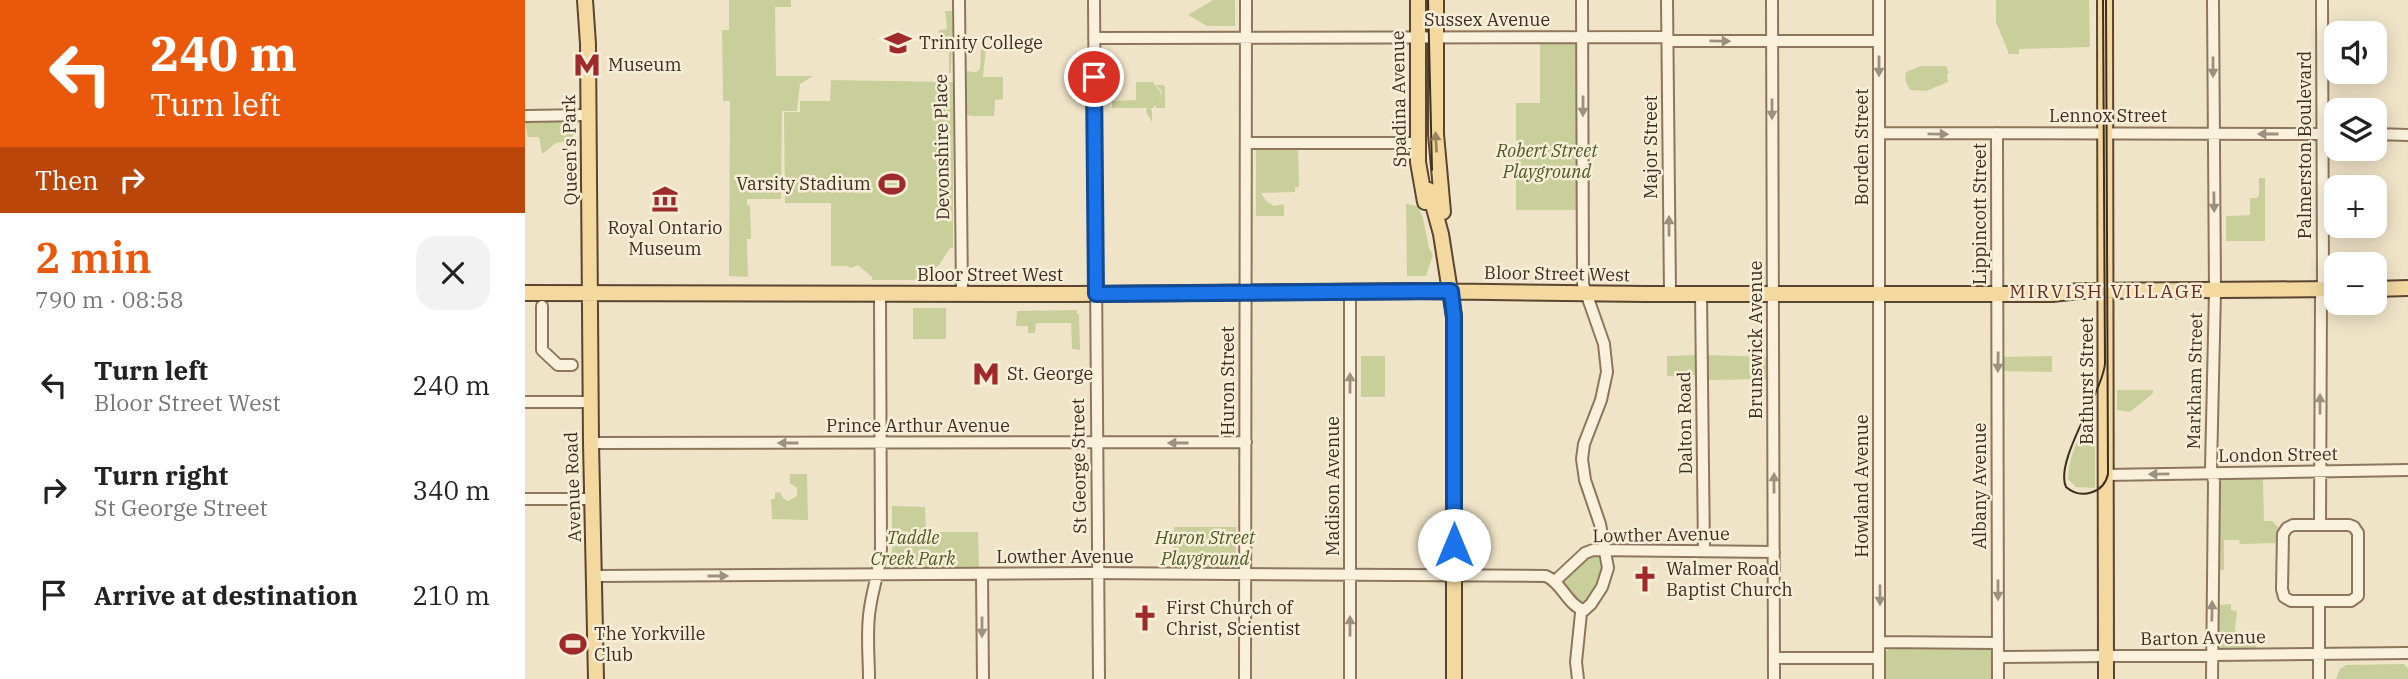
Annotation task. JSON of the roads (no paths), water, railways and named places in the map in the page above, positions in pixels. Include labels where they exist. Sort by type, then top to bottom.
[{"type":"main road","name":"Spadina Avenue","points":[[1418,0],[1418,143],[1430,189],[1445,224],[1441,233],[1454,317],[1454,679]]},
{"type":"main road","name":"Spadina Avenue","points":[[1430,189],[1436,134],[1436,0]]},
{"type":"main road","name":"Bathurst Street","points":[[2105,0],[2106,679]]},
{"type":"main road","name":"Queen's Park","points":[[587,2],[591,293]]},
{"type":"main road","points":[[2387,289],[2408,288]]},
{"type":"main road","name":"Bloor Street West","points":[[525,293],[880,295],[1451,291],[2052,294],[2324,289]]},
{"type":"main road","name":"Avenue Road","points":[[591,293],[590,402],[596,679]]},
{"type":"street","name":"Devonshire Place","points":[[959,0],[962,294]]},
{"type":"street","name":"St George Street","points":[[1094,0],[1099,679]]},
{"type":"street","name":"Huron Street","points":[[1245,679],[1246,0]]},
{"type":"street","points":[[1578,679],[1576,662],[1583,610],[1591,604],[1606,578],[1606,551],[1585,480],[1582,458],[1607,372],[1604,344],[1583,284],[1582,0]]},
{"type":"street","name":"Major Street","points":[[1667,0],[1670,294]]},
{"type":"street","name":"Brunswick Avenue","points":[[1772,0],[1775,679]]},
{"type":"street","name":"Borden Street","points":[[1879,0],[1879,294]]},
{"type":"street","name":"Markham Street","points":[[2212,679],[2214,482],[2211,473],[2215,291],[2213,0]]},
{"type":"street","name":"Palmerston Boulevard","points":[[2322,0],[2328,252]]},
{"type":"street","name":"Sussex Avenue","points":[[1094,38],[1583,37],[1668,38],[1674,41],[1879,41]]},
{"type":"street","points":[[525,116],[588,115]]},
{"type":"street","name":"Lennox Street","points":[[1879,133],[2323,134]]},
{"type":"street","name":"Lippincott Street","points":[[1997,133],[1998,294]]},
{"type":"street","points":[[2387,134],[2408,135]]},
{"type":"street","points":[[1247,143],[1418,143]]},
{"type":"street","name":"Madison Avenue","points":[[1350,292],[1350,679]]},
{"type":"street","name":"Dalton Road","points":[[1702,294],[1704,551]]},
{"type":"street","name":"Howland Avenue","points":[[1879,294],[1879,679]]},
{"type":"street","name":"Albany Avenue","points":[[1998,294],[1998,679]]},
{"type":"street","points":[[869,679],[868,622],[881,549],[880,295]]},
{"type":"street","name":"Palmerston Boulevard","points":[[2320,525],[2321,299],[2324,295]]},
{"type":"street","points":[[543,306],[542,350],[558,365],[572,365]]},
{"type":"street","points":[[525,402],[590,402]]},
{"type":"street","name":"Prince Arthur Avenue","points":[[591,443],[1246,442]]},
{"type":"street","name":"London Street","points":[[2106,475],[2408,471]]},
{"type":"street","points":[[525,499],[593,499]]},
{"type":"street","points":[[2349,525],[2357,530],[2358,596],[2351,601],[2319,601],[2291,601],[2283,596],[2284,530],[2289,526],[2349,525]]},
{"type":"street","name":"Lowther Avenue","points":[[595,576],[1350,574],[1546,576],[1555,581],[1585,553],[1593,550],[1774,552]]},
{"type":"street","points":[[982,575],[983,679]]},
{"type":"street","points":[[1555,581],[1576,608],[1583,610]]},
{"type":"street","points":[[2319,601],[2319,679]]},
{"type":"street","points":[[1879,642],[1997,642]]},
{"type":"street","name":"Barton Avenue","points":[[1998,657],[2408,653]]},
{"type":"street","points":[[1775,658],[1879,658]]},
{"type":"tram line","points":[[1428,0],[1432,170]]},
{"type":"tram line","points":[[2103,0],[2105,364],[2096,392],[2072,444],[2064,475],[2066,487],[2085,494],[2102,486],[2108,474],[2106,0]]},
{"type":"place","name":"Trinity College","points":[[898,43]]},
{"type":"place","name":"Museum","points":[[587,65]]},
{"type":"place","name":"Varsity Stadium","points":[[892,184]]},
{"type":"place","name":"Royal Ontario Museum","points":[[665,199]]},
{"type":"place","name":"St. George","points":[[986,374]]},
{"type":"place","name":"Walmer Road Baptist Church","points":[[1645,579]]},
{"type":"place","name":"First Church of Christ, Scientist","points":[[1145,618]]},
{"type":"place","name":"The Yorkville Club","points":[[573,644]]},
{"type":"district","name":"MIRVISH VILLAGE","points":[[2107,291]]},
{"type":"park label","name":"Robert Street Playground","points":[[1547,161]]},
{"type":"park label","name":"Taddle Creek Park","points":[[913,548]]},
{"type":"park label","name":"Huron Street Playground","points":[[1205,548]]}]
